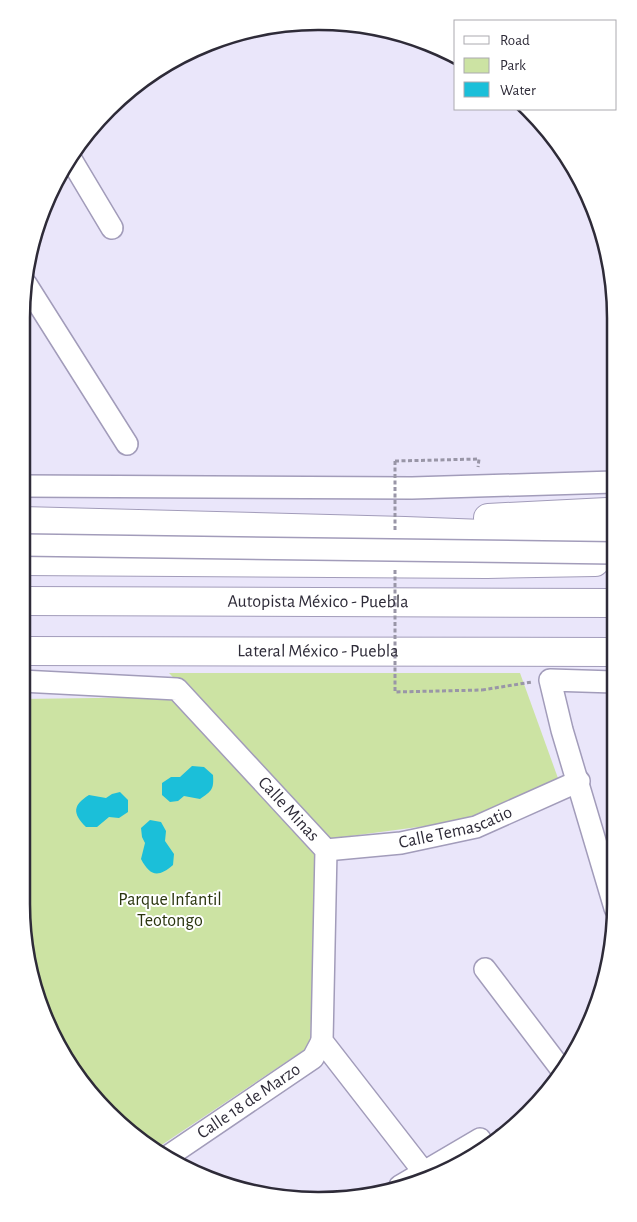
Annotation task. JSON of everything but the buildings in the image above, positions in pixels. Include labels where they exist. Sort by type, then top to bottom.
[{"type":"highway","points":[[400,534],[454,520],[607,512]]},
{"type":"highway","points":[[30,521],[400,534],[536,536],[607,531]]},
{"type":"highway","points":[[30,561],[486,564],[607,562]]},
{"type":"highway","name":"Autopista México - Puebla","points":[[30,601],[607,603]]},
{"type":"highway","name":"Lateral México - Puebla","points":[[30,650],[607,652]]},
{"type":"street","points":[[75,165],[112,228]]},
{"type":"street","points":[[31,299],[127,444]]},
{"type":"street","points":[[30,486],[412,488],[607,482]]},
{"type":"street","points":[[30,532],[350,539],[607,541]]},
{"type":"street","points":[[30,545],[607,553]]},
{"type":"street","points":[[607,682],[550,680],[562,730],[579,781],[607,880]]},
{"type":"street","name":"Calle Minas","points":[[30,681],[177,689],[326,850],[322,1041]]},
{"type":"street","name":"Calle Temascatio","points":[[326,850],[401,843],[476,827],[579,781]]},
{"type":"street","points":[[486,969],[558,1065]]},
{"type":"street","points":[[322,1041],[423,1171]]},
{"type":"street","name":"Calle 18 de Marzo","points":[[173,1153],[313,1058],[322,1041]]},
{"type":"street","points":[[418,1174],[480,1139]]},
{"type":"path","points":[[395,461],[400,534]]},
{"type":"path","points":[[395,567],[395,692],[482,690],[550,680]]},
{"type":"green space","points":[[169,673],[520,673],[559,781],[478,819],[328,839]]},
{"type":"green space","name":"Parque Infantil Teotongo","points":[[169,697],[317,854],[310,1046],[161,1145],[114,1108],[90,1079],[69,1048],[45,996],[32,941],[30,904],[30,699]]},
{"type":"water","points":[[192,766],[204,767],[213,775],[211,789],[200,799],[184,796],[178,801],[170,802],[162,795],[162,783],[171,777],[180,777]]},
{"type":"water","points":[[120,792],[128,800],[128,812],[119,818],[109,817],[97,827],[86,827],[78,818],[77,806],[89,795],[106,798]]},
{"type":"water","points":[[150,820],[161,822],[166,831],[165,841],[174,854],[173,865],[159,873],[151,872],[141,859],[145,843],[141,828]]}]
